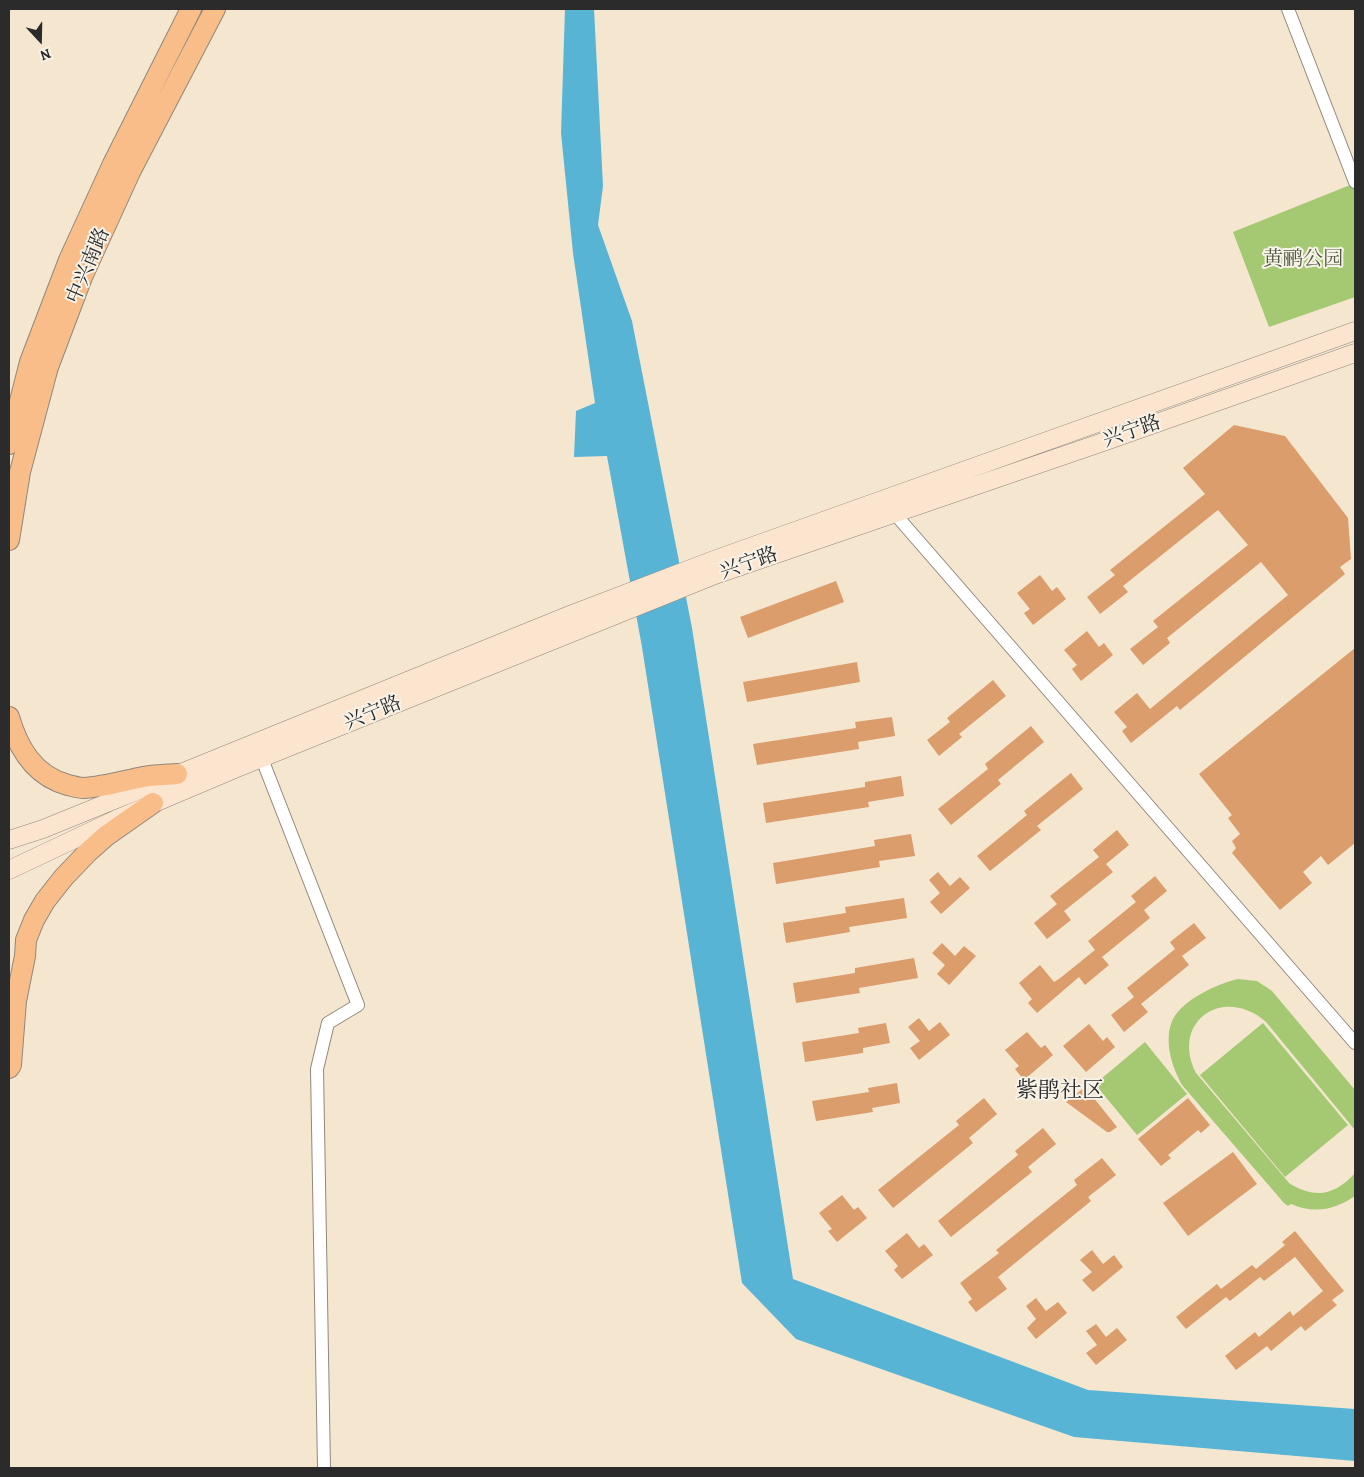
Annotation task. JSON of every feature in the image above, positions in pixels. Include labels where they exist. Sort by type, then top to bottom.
[{"type":"main road","name":"中兴南路","points":[[9,444],[39,365],[69,260],[191,9]]},
{"type":"main road","name":"中兴南路","points":[[9,540],[39,365],[130,172],[215,9]]},
{"type":"main road","name":"兴宁路","points":[[9,840],[43,829],[177,774],[569,625],[713,568],[1355,331]]},
{"type":"main road","name":"兴宁路","points":[[713,568],[895,514],[1355,353]]},
{"type":"main road","name":"兴宁路","points":[[9,870],[153,804],[262,759],[569,625]]},
{"type":"main road","name":"兴宁路","points":[[9,717],[14,736],[27,759],[43,774],[56,782],[81,788],[112,785],[144,777],[177,774]]},
{"type":"main road","name":"兴宁路","points":[[9,1068],[11,1065],[19,985],[26,940],[34,920],[45,901],[64,877],[88,852],[106,836],[153,804]]},
{"type":"street","points":[[1288,9],[1355,182]]},
{"type":"street","points":[[895,514],[1355,1043]]},
{"type":"street","points":[[262,759],[358,1006],[328,1023],[317,1069],[324,1468]]},
{"type":"green space","name":"黄鹂公园","points":[[1355,183],[1355,297],[1269,327],[1233,232]]},
{"type":"green space","points":[[1238,979],[1257,981],[1272,991],[1355,1090],[1355,1130],[1266,1022],[1250,1011],[1234,1007],[1219,1008],[1206,1014],[1196,1024],[1190,1038],[1190,1054],[1196,1073],[1290,1184],[1309,1192],[1325,1192],[1340,1186],[1355,1173],[1355,1196],[1340,1205],[1316,1210],[1291,1204],[1288,1206],[1284,1203],[1178,1078],[1172,1062],[1169,1044],[1170,1027],[1173,1019],[1185,1005],[1202,993]]},
{"type":"green space","points":[[1263,1023],[1348,1125],[1285,1177],[1200,1075]]},
{"type":"green space","points":[[1145,1042],[1187,1094],[1137,1135],[1095,1084]]},
{"type":"water","points":[[565,9],[594,9],[603,186],[598,225],[632,321],[692,628],[793,1279],[1088,1390],[1355,1409],[1355,1461],[1074,1437],[796,1339],[742,1283],[642,647],[607,456],[574,457],[576,411],[595,403],[573,253],[561,133]]},
{"type":"building","points":[[1234,425],[1285,436],[1348,518],[1351,559],[1340,567],[1345,574],[1180,710],[1177,706],[1131,743],[1122,731],[1127,727],[1114,712],[1137,693],[1150,709],[1288,595],[1261,562],[1167,638],[1170,643],[1143,665],[1130,649],[1158,627],[1153,621],[1248,545],[1218,510],[1123,586],[1128,592],[1100,614],[1087,597],[1115,575],[1110,570],[1205,494],[1183,468]]},
{"type":"building","points":[[1040,575],[1052,591],[1057,587],[1066,599],[1033,625],[1024,613],[1030,609],[1017,593]]},
{"type":"building","points":[[836,581],[844,602],[748,638],[740,617]]},
{"type":"building","points":[[1087,631],[1099,647],[1104,643],[1113,655],[1081,681],[1072,669],[1077,665],[1064,650]]},
{"type":"building","points":[[1355,648],[1355,843],[1328,865],[1321,856],[1303,872],[1312,883],[1280,910],[1232,853],[1236,848],[1232,841],[1240,834],[1228,818],[1232,815],[1199,774]]},
{"type":"building","points":[[857,662],[860,682],[747,702],[743,682]]},
{"type":"building","points":[[993,680],[1006,696],[959,734],[962,737],[939,756],[927,740],[950,722],[947,718]]},
{"type":"building","points":[[892,717],[895,736],[858,742],[859,749],[757,765],[753,744],[856,728],[855,722]]},
{"type":"building","points":[[1031,726],[1044,742],[998,780],[1001,784],[951,825],[938,809],[988,769],[985,764]]},
{"type":"building","points":[[1071,773],[1083,789],[1037,826],[1041,830],[990,871],[977,856],[1027,815],[1024,811]]},
{"type":"building","points":[[901,776],[904,796],[868,802],[869,807],[766,823],[763,803],[865,787],[865,782]]},
{"type":"building","points":[[1117,830],[1129,845],[1106,864],[1113,872],[1064,911],[1071,920],[1047,939],[1034,923],[1057,904],[1050,896],[1099,857],[1093,850]]},
{"type":"building","points":[[911,834],[915,856],[879,861],[880,867],[776,884],[773,863],[875,846],[874,840]]},
{"type":"building","points":[[938,872],[950,886],[960,877],[970,888],[941,914],[930,902],[940,893],[929,880]]},
{"type":"building","points":[[1155,876],[1167,891],[1144,910],[1150,918],[1102,957],[1109,965],[1085,985],[1079,977],[1037,1013],[1028,1003],[1032,999],[1019,983],[1040,965],[1054,982],[1059,979],[1095,950],[1088,941],[1136,902],[1131,896]]},
{"type":"building","points":[[904,898],[907,918],[849,927],[850,932],[786,943],[783,923],[846,913],[845,907]]},
{"type":"building","points":[[1194,923],[1206,938],[1182,956],[1189,965],[1141,1004],[1148,1012],[1124,1032],[1111,1015],[1134,997],[1127,988],[1175,949],[1170,942]]},
{"type":"building","points":[[942,943],[955,956],[964,946],[976,956],[949,985],[937,974],[945,965],[932,953]]},
{"type":"building","points":[[914,958],[918,978],[859,988],[860,993],[796,1003],[793,983],[855,973],[855,968]]},
{"type":"building","points":[[919,1018],[929,1031],[940,1022],[950,1035],[919,1060],[910,1048],[920,1041],[908,1027]]},
{"type":"building","points":[[886,1023],[890,1043],[863,1048],[863,1053],[805,1062],[802,1042],[859,1033],[858,1028]]},
{"type":"building","points":[[1089,1024],[1103,1041],[1107,1037],[1115,1047],[1086,1072],[1063,1046]]},
{"type":"building","points":[[1027,1032],[1041,1048],[1045,1045],[1053,1055],[1024,1080],[1015,1069],[1019,1066],[1005,1050]]},
{"type":"building","points":[[897,1083],[900,1103],[872,1108],[873,1112],[816,1121],[812,1101],[869,1092],[868,1088]]},
{"type":"building","points":[[1085,1087],[1117,1127],[1110,1132],[1107,1132],[1066,1102]]},
{"type":"building","points":[[984,1098],[997,1114],[969,1138],[973,1143],[893,1208],[878,1190],[959,1125],[956,1121]]},
{"type":"building","points":[[1188,1098],[1210,1125],[1201,1133],[1198,1130],[1168,1155],[1171,1158],[1161,1166],[1138,1139]]},
{"type":"building","points":[[1043,1128],[1056,1144],[1028,1167],[1032,1172],[951,1237],[938,1221],[1018,1155],[1015,1151]]},
{"type":"building","points":[[1233,1152],[1257,1184],[1188,1236],[1163,1203]]},
{"type":"building","points":[[1102,1158],[1116,1175],[1088,1197],[1091,1201],[998,1277],[1007,1289],[976,1312],[968,1302],[972,1299],[960,1283],[999,1253],[996,1250],[1077,1185],[1074,1180]]},
{"type":"building","points":[[842,1195],[854,1210],[858,1207],[867,1218],[837,1242],[828,1231],[832,1229],[819,1213]]},
{"type":"building","points":[[1295,1231],[1344,1291],[1332,1300],[1337,1305],[1305,1331],[1301,1326],[1271,1351],[1267,1346],[1236,1370],[1225,1356],[1255,1332],[1259,1337],[1290,1311],[1293,1316],[1323,1291],[1295,1257],[1264,1281],[1260,1277],[1230,1301],[1226,1297],[1186,1329],[1176,1317],[1217,1284],[1221,1289],[1252,1265],[1256,1269],[1285,1245],[1282,1242]]},
{"type":"building","points":[[907,1233],[919,1248],[924,1244],[933,1255],[902,1279],[894,1270],[898,1266],[885,1251]]},
{"type":"building","points":[[1092,1250],[1103,1264],[1114,1255],[1123,1267],[1093,1292],[1082,1280],[1092,1272],[1080,1260]]},
{"type":"building","points":[[1036,1298],[1046,1311],[1058,1302],[1067,1313],[1036,1339],[1027,1328],[1036,1319],[1026,1306]]},
{"type":"building","points":[[1096,1324],[1106,1337],[1117,1328],[1127,1340],[1096,1365],[1086,1353],[1097,1345],[1086,1331]]},
{"type":"district","name":"紫鹃社区","points":[[1060,1092]]}]
